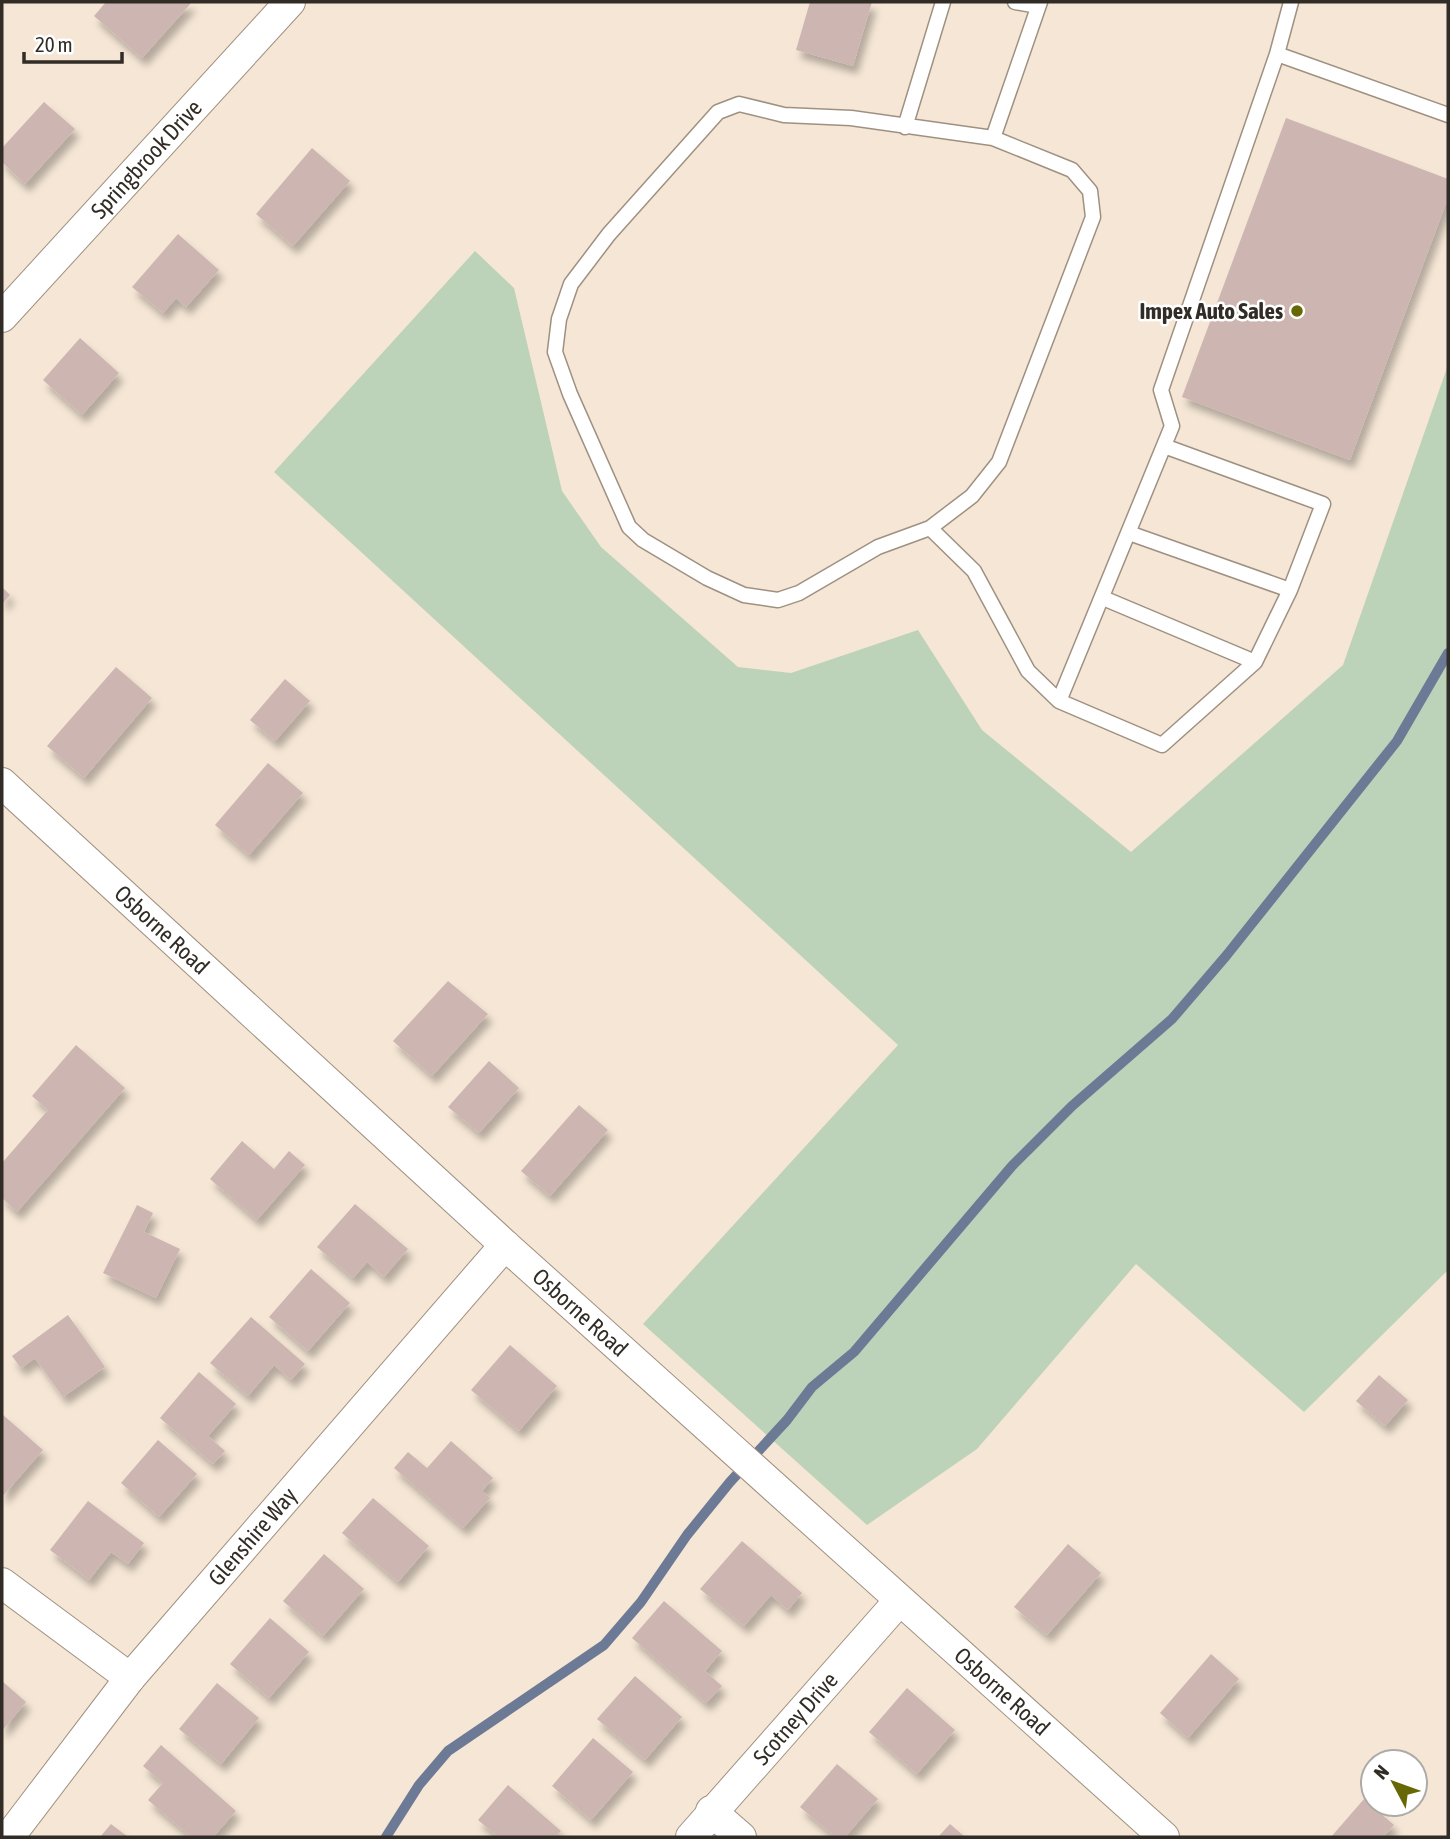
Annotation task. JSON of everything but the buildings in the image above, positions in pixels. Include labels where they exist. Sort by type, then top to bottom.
[{"type":"street","name":"Springbrook Drive","points":[[2,317],[290,2]]},
{"type":"street","name":"Osborne Road","points":[[2,783],[505,1245],[1164,1837]]},
{"type":"street","name":"Glenshire Way","points":[[9,1837],[130,1678],[505,1245]]},
{"type":"street","points":[[2,1583],[130,1678]]},
{"type":"street","name":"Scotney Drive","points":[[691,1837],[711,1811],[899,1601]]},
{"type":"street","points":[[711,1811],[741,1837]]},
{"type":"lane","points":[[905,127],[943,2]]},
{"type":"lane","points":[[993,138],[1039,4],[1015,2]]},
{"type":"lane","points":[[1059,701],[1172,426],[1161,390],[1277,54],[1291,2]]},
{"type":"lane","points":[[1277,54],[1448,115]]},
{"type":"lane","points":[[739,104],[784,115],[851,118],[905,127],[993,138],[1072,170],[1090,191],[1093,217],[999,462],[972,496],[930,527],[878,547],[799,593],[778,600],[744,595],[708,578],[643,540],[629,527],[555,352],[558,319],[571,284],[609,234],[718,112],[739,104]]},
{"type":"lane","points":[[930,527],[974,572],[1027,671],[1059,701],[1161,745],[1255,662],[1290,590],[1323,504],[1164,446]]},
{"type":"lane","points":[[1129,533],[1290,590]]},
{"type":"lane","points":[[1102,598],[1255,662]]},
{"type":"green space","points":[[475,251],[514,288],[562,491],[601,547],[738,667],[791,673],[918,630],[982,730],[1131,852],[1343,665],[1448,365],[1448,1270],[1304,1412],[1136,1264],[977,1449],[867,1525],[643,1324],[898,1045],[274,472]]},
{"type":"waterway","points":[[386,1837],[419,1785],[448,1751],[604,1645],[641,1602],[687,1535],[730,1482],[787,1420],[812,1387],[854,1352],[1012,1166],[1072,1106],[1172,1019],[1226,956],[1397,741],[1448,653]]},
{"type":"place","name":"Impex Auto Sales","points":[[1297,311]]}]
